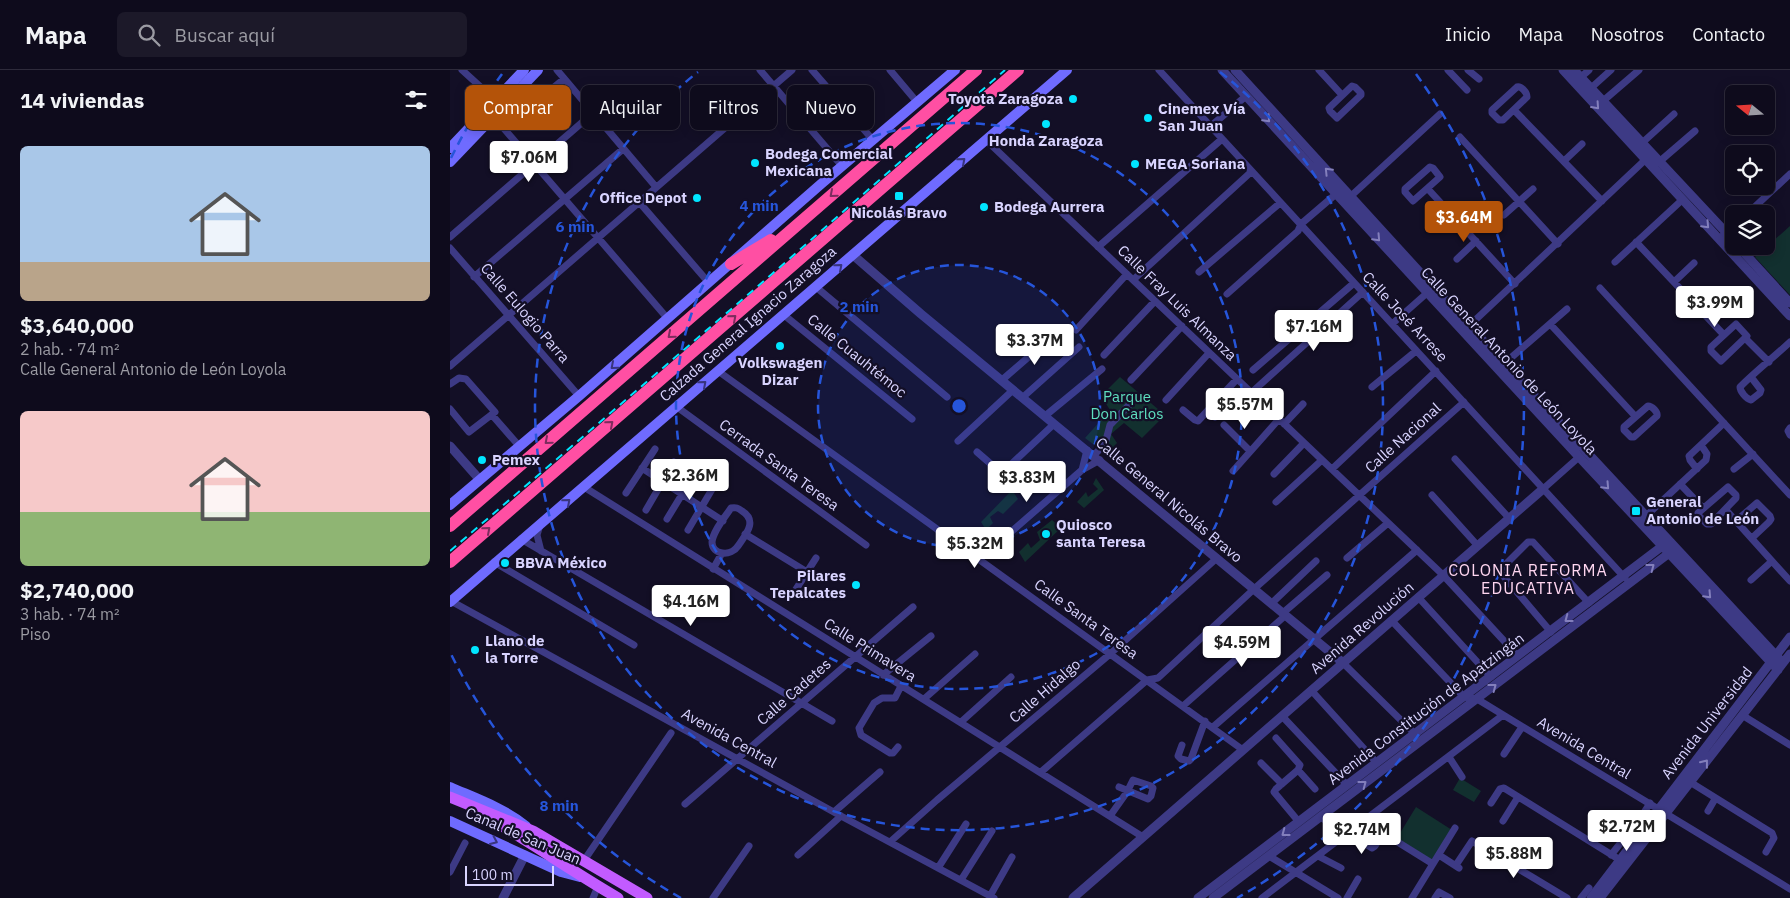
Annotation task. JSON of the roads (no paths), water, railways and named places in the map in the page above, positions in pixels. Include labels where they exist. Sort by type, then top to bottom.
[{"type":"highway","points":[[450,526],[976,70]]},
{"type":"highway","name":"Calzada General Ignacio Zaragoza","points":[[450,562],[1018,70]]},
{"type":"highway","points":[[730,264],[801,222]]},
{"type":"main road","points":[[510,85],[524,70]]},
{"type":"main road","points":[[524,85],[538,70]]},
{"type":"main road","points":[[450,505],[520,447],[955,70]]},
{"type":"main road","name":"Calzada General Ignacio Zaragoza","points":[[450,602],[494,562],[541,524],[1067,70]]},
{"type":"main road","points":[[452,141],[465,129]]},
{"type":"main road","points":[[450,162],[481,130]]},
{"type":"main road","name":"Canal de San Juan","points":[[450,786],[510,815],[583,862],[647,898]]},
{"type":"main road","name":"Canal de San Juan","points":[[450,798],[533,831]]},
{"type":"main road","name":"Canal de San Juan","points":[[465,804],[535,845],[584,879],[618,898]]},
{"type":"main road","name":"Canal de San Juan","points":[[450,821],[561,872],[584,879]]},
{"type":"street","points":[[462,70],[478,85]]},
{"type":"street","points":[[557,70],[581,100]]},
{"type":"street","points":[[760,70],[773,85]]},
{"type":"street","points":[[775,85],[792,70]]},
{"type":"street","points":[[812,70],[873,140]]},
{"type":"street","points":[[890,70],[917,102]]},
{"type":"street","name":"Calle José Arrese","points":[[1159,70],[1627,580]]},
{"type":"street","name":"Calle General Antonio de León Loyola","points":[[1222,70],[1578,457],[1669,547],[1780,666]]},
{"type":"street","name":"Calle General Antonio de León Loyola","points":[[1235,70],[1647,515],[1669,547]]},
{"type":"street","points":[[1319,70],[1342,95]]},
{"type":"street","points":[[1448,70],[1467,90]]},
{"type":"street","points":[[1456,78],[1466,70],[1479,79]]},
{"type":"street","points":[[1563,70],[1682,200],[1725,239]]},
{"type":"street","points":[[1574,70],[1642,143],[1725,238]]},
{"type":"street","points":[[1581,77],[1589,70]]},
{"type":"street","points":[[1591,88],[1611,70]]},
{"type":"street","points":[[1603,101],[1639,70]]},
{"type":"street","points":[[557,85],[564,79]]},
{"type":"street","points":[[1353,86],[1362,94],[1337,118],[1329,109],[1342,95],[1353,86]]},
{"type":"street","points":[[1517,87],[1520,87],[1527,96],[1514,110],[1500,121],[1491,111],[1517,87]]},
{"type":"street","points":[[777,90],[842,166]]},
{"type":"street","points":[[1210,126],[1246,96]]},
{"type":"street","points":[[1514,110],[1602,201]]},
{"type":"street","points":[[1351,196],[1440,114]]},
{"type":"street","points":[[1642,143],[1674,114]]},
{"type":"street","points":[[450,237],[581,124]]},
{"type":"street","points":[[506,130],[668,319]]},
{"type":"street","points":[[607,130],[656,187]]},
{"type":"street","points":[[450,366],[723,130]]},
{"type":"street","points":[[1659,162],[1694,131]]},
{"type":"street","points":[[1460,137],[1558,244]]},
{"type":"street","points":[[1098,247],[1222,139]]},
{"type":"street","name":"Calle Fray Luis Almanza","points":[[986,140],[1443,575],[1518,656]]},
{"type":"street","points":[[1564,161],[1582,144]]},
{"type":"street","points":[[474,277],[623,149]]},
{"type":"street","points":[[1470,325],[1645,160]]},
{"type":"street","points":[[1431,167],[1440,177],[1428,189],[1413,201],[1405,190],[1431,167]]},
{"type":"street","points":[[1133,280],[1251,172]]},
{"type":"street","points":[[1757,205],[1790,174]]},
{"type":"street","points":[[1428,189],[1515,284]]},
{"type":"street","points":[[1504,215],[1533,190]]},
{"type":"street","points":[[1227,294],[1298,231],[1301,224],[1336,194]]},
{"type":"street","points":[[1615,262],[1682,200]]},
{"type":"street","points":[[639,202],[709,283]]},
{"type":"street","points":[[1199,272],[1280,203]]},
{"type":"street","points":[[1457,259],[1476,241]]},
{"type":"street","points":[[1636,242],[1724,335]]},
{"type":"street","name":"Calle Eulogio Parra","points":[[450,248],[579,396]]},
{"type":"street","name":"Calle General Nicolás Bravo","points":[[853,255],[1022,398],[1272,602],[1342,662],[1415,734]]},
{"type":"street","points":[[1740,255],[1790,316]]},
{"type":"street","points":[[1741,255],[1790,303]]},
{"type":"street","points":[[1674,282],[1694,264]]},
{"type":"street","points":[[1076,330],[1126,274]]},
{"type":"street","points":[[1253,370],[1354,282]]},
{"type":"street","points":[[816,287],[948,396]]},
{"type":"street","points":[[1600,288],[1790,495]]},
{"type":"street","points":[[1251,393],[1363,292]]},
{"type":"street","points":[[1392,324],[1427,292]]},
{"type":"street","points":[[1104,355],[1155,301]]},
{"type":"street","points":[[1505,363],[1551,325],[1567,309]]},
{"type":"street","name":"Calle Cuauhtémoc","points":[[784,314],[912,419]]},
{"type":"street","points":[[1736,324],[1746,333],[1745,338],[1721,361],[1710,349],[1736,324]]},
{"type":"street","points":[[1551,325],[1635,416]]},
{"type":"street","points":[[1131,380],[1182,326]]},
{"type":"street","points":[[1745,338],[1769,362]]},
{"type":"street","points":[[1002,380],[1048,340]]},
{"type":"street","points":[[1751,377],[1790,342]]},
{"type":"street","points":[[1022,398],[1079,347]]},
{"type":"street","points":[[1372,387],[1416,351]]},
{"type":"street","points":[[1166,400],[1210,353]]},
{"type":"street","points":[[1045,416],[1102,368]]},
{"type":"street","name":"Calle Santa Teresa","points":[[718,371],[1244,750]]},
{"type":"street","points":[[1332,469],[1436,371]]},
{"type":"street","points":[[450,384],[459,378],[466,379],[494,411],[492,415],[469,432],[450,409]]},
{"type":"street","points":[[1183,410],[1197,422],[1237,379]]},
{"type":"street","points":[[958,441],[1013,390]]},
{"type":"street","name":"Calle Nacional","points":[[1041,772],[1147,680],[1158,678],[1254,589],[1464,402]]},
{"type":"street","points":[[1082,470],[1093,455],[1105,444],[1110,425],[1131,403]]},
{"type":"street","points":[[1233,471],[1282,421],[1303,404]]},
{"type":"street","points":[[1648,406],[1652,407],[1658,415],[1632,438],[1623,428],[1635,416],[1648,406]]},
{"type":"street","name":"Cerrada Santa Teresa","points":[[676,407],[866,545]]},
{"type":"street","points":[[1208,410],[1214,416]]},
{"type":"street","points":[[492,415],[520,447]]},
{"type":"street","points":[[1697,469],[1689,457],[1724,423]]},
{"type":"street","points":[[977,452],[999,471],[1004,471],[1054,424]]},
{"type":"street","points":[[1224,425],[1250,452]]},
{"type":"street","points":[[1790,428],[1788,431],[1790,435]]},
{"type":"street","points":[[1274,474],[1304,443]]},
{"type":"street","points":[[1647,515],[1706,460],[1707,456],[1701,445]]},
{"type":"street","points":[[450,446],[480,480]]},
{"type":"street","points":[[626,492],[655,449]]},
{"type":"street","points":[[1734,470],[1752,454]]},
{"type":"street","points":[[980,559],[1082,470],[1093,455]]},
{"type":"street","name":"Avenida Revolución","points":[[1073,898],[1578,457]]},
{"type":"street","points":[[1456,459],[1509,518]]},
{"type":"street","points":[[1276,502],[1322,460]]},
{"type":"street","points":[[646,510],[674,462]]},
{"type":"street","points":[[642,468],[723,521]]},
{"type":"street","points":[[667,519],[694,473]]},
{"type":"street","points":[[1680,484],[1703,508]]},
{"type":"street","points":[[688,530],[714,486]]},
{"type":"street","name":"Calle Primavera","points":[[584,487],[1143,837]]},
{"type":"street","points":[[1728,487],[1737,497],[1726,510],[1708,525],[1698,515],[1703,508],[1728,487]]},
{"type":"street","points":[[1432,496],[1478,546]]},
{"type":"street","points":[[1736,521],[1757,503],[1770,516],[1770,522],[1752,538]]},
{"type":"street","points":[[731,508],[737,508],[750,517],[751,521],[745,534],[732,553],[722,553],[712,543],[714,535],[723,521],[731,508]]},
{"type":"street","points":[[1726,510],[1790,581]]},
{"type":"street","points":[[1347,558],[1388,523]]},
{"type":"street","points":[[541,524],[537,535],[541,551]]},
{"type":"street","points":[[745,534],[807,572]]},
{"type":"street","points":[[521,540],[832,721]]},
{"type":"street","points":[[1551,632],[1500,572],[1528,542],[1533,542],[1589,603]]},
{"type":"street","name":"Avenida Constitución de Apatzingán","points":[[1218,897],[1320,817],[1477,699],[1669,547]]},
{"type":"street","points":[[1213,727],[1417,550]]},
{"type":"street","points":[[713,569],[722,553]]},
{"type":"street","points":[[793,594],[816,558]]},
{"type":"street","name":"Calle Hidalgo","points":[[890,842],[1110,654],[1216,558]]},
{"type":"street","points":[[1272,602],[1316,561]]},
{"type":"street","points":[[1750,580],[1772,561]]},
{"type":"street","points":[[494,562],[634,645]]},
{"type":"street","points":[[1183,706],[1327,575]]},
{"type":"street","name":"Avenida Constitución de Apatzingán","points":[[1198,898],[1589,603],[1627,580]]},
{"type":"street","points":[[1418,597],[1491,677]]},
{"type":"street","name":"Avenida Central","points":[[450,602],[992,897]]},
{"type":"street","name":"Calle Cadetes","points":[[685,804],[913,607]]},
{"type":"street","points":[[1392,621],[1464,697]]},
{"type":"street","points":[[883,675],[931,636]]},
{"type":"street","name":"Avenida Universidad","points":[[1600,898],[1790,637]]},
{"type":"street","points":[[924,699],[976,654]]},
{"type":"street","name":"Avenida Universidad","points":[[1591,898],[1620,860],[1690,782],[1790,654]]},
{"type":"street","points":[[961,722],[1011,676]]},
{"type":"street","points":[[898,747],[893,753],[890,753],[861,735],[859,728],[874,703],[882,698],[895,698],[901,686]]},
{"type":"street","points":[[1311,690],[1377,763]]},
{"type":"street","name":"Avenida Central","points":[[1464,697],[1477,699],[1790,889]]},
{"type":"street","points":[[1262,898],[1503,715]]},
{"type":"street","points":[[1742,715],[1790,745]]},
{"type":"street","points":[[1282,716],[1347,784]]},
{"type":"street","points":[[1182,745],[1178,756],[1189,761],[1205,721]]},
{"type":"street","points":[[1504,754],[1522,727]]},
{"type":"street","points":[[583,862],[672,733]]},
{"type":"street","points":[[1276,738],[1300,765],[1298,770],[1274,792],[1299,822]]},
{"type":"street","points":[[1449,757],[1462,777]]},
{"type":"street","points":[[1261,763],[1282,784]]},
{"type":"street","points":[[1298,770],[1315,789]]},
{"type":"street","points":[[834,812],[880,772]]},
{"type":"street","points":[[1690,782],[1772,833],[1774,838],[1766,852]]},
{"type":"street","points":[[1110,816],[1127,792],[1119,787]]},
{"type":"street","points":[[1491,803],[1500,789],[1503,788],[1620,860]]},
{"type":"street","points":[[1502,821],[1518,797]]},
{"type":"street","points":[[1708,811],[1715,799]]},
{"type":"street","points":[[1638,822],[1650,803]]},
{"type":"street","points":[[798,855],[841,816]]},
{"type":"street","points":[[1320,817],[1370,847],[1374,847],[1390,821]]},
{"type":"street","points":[[938,868],[966,824]]},
{"type":"street","points":[[1412,898],[1455,828]]},
{"type":"street","points":[[961,880],[992,831]]},
{"type":"street","points":[[1611,855],[1627,835]]},
{"type":"street","points":[[1396,841],[1433,864]]},
{"type":"street","points":[[1439,855],[1458,867],[1472,841],[1567,898]]},
{"type":"street","points":[[450,872],[466,843]]},
{"type":"street","points":[[713,898],[749,846]]},
{"type":"street","points":[[503,898],[525,855]]},
{"type":"street","points":[[1269,856],[1338,898]]},
{"type":"street","points":[[1318,856],[1341,868]]},
{"type":"street","points":[[992,897],[1012,857]]},
{"type":"street","points":[[1347,898],[1358,879]]},
{"type":"street","points":[[593,898],[598,886]]},
{"type":"street","points":[[1581,898],[1590,888]]},
{"type":"street","points":[[1435,898],[1439,892],[1450,898]]},
{"type":"railway","points":[[450,551],[772,274],[1005,70]]},
{"type":"place","name":"Toyota Zaragoza","points":[[1073,99]]},
{"type":"place","name":"Cinemex Vía San Juan","points":[[1148,118]]},
{"type":"place","name":"Honda Zaragoza","points":[[1046,124]]},
{"type":"place","name":"Bodega Comercial Mexicana","points":[[755,163]]},
{"type":"place","name":"MEGA Soriana","points":[[1135,164]]},
{"type":"place","name":"Nicolás Bravo","points":[[899,196]]},
{"type":"place","name":"Office Depot","points":[[697,198]]},
{"type":"place","name":"Bodega Aurrera","points":[[984,207]]},
{"type":"place","name":"Volkswagen Dizar","points":[[780,346]]},
{"type":"place","name":"Pemex","points":[[482,460]]},
{"type":"place","name":"General Antonio de León","points":[[1636,511]]},
{"type":"place","name":"Quiosco santa Teresa","points":[[1046,534]]},
{"type":"place","name":"BBVA México","points":[[505,563]]},
{"type":"place","name":"Pilares Tepalcates","points":[[856,585]]},
{"type":"place","name":"Llano de la Torre","points":[[475,650]]},
{"type":"district","name":"COLONIA REFORMA EDUCATIVA","points":[[1528,579]]},
{"type":"park label","name":"Parque Don Carlos","points":[[1127,406]]}]
